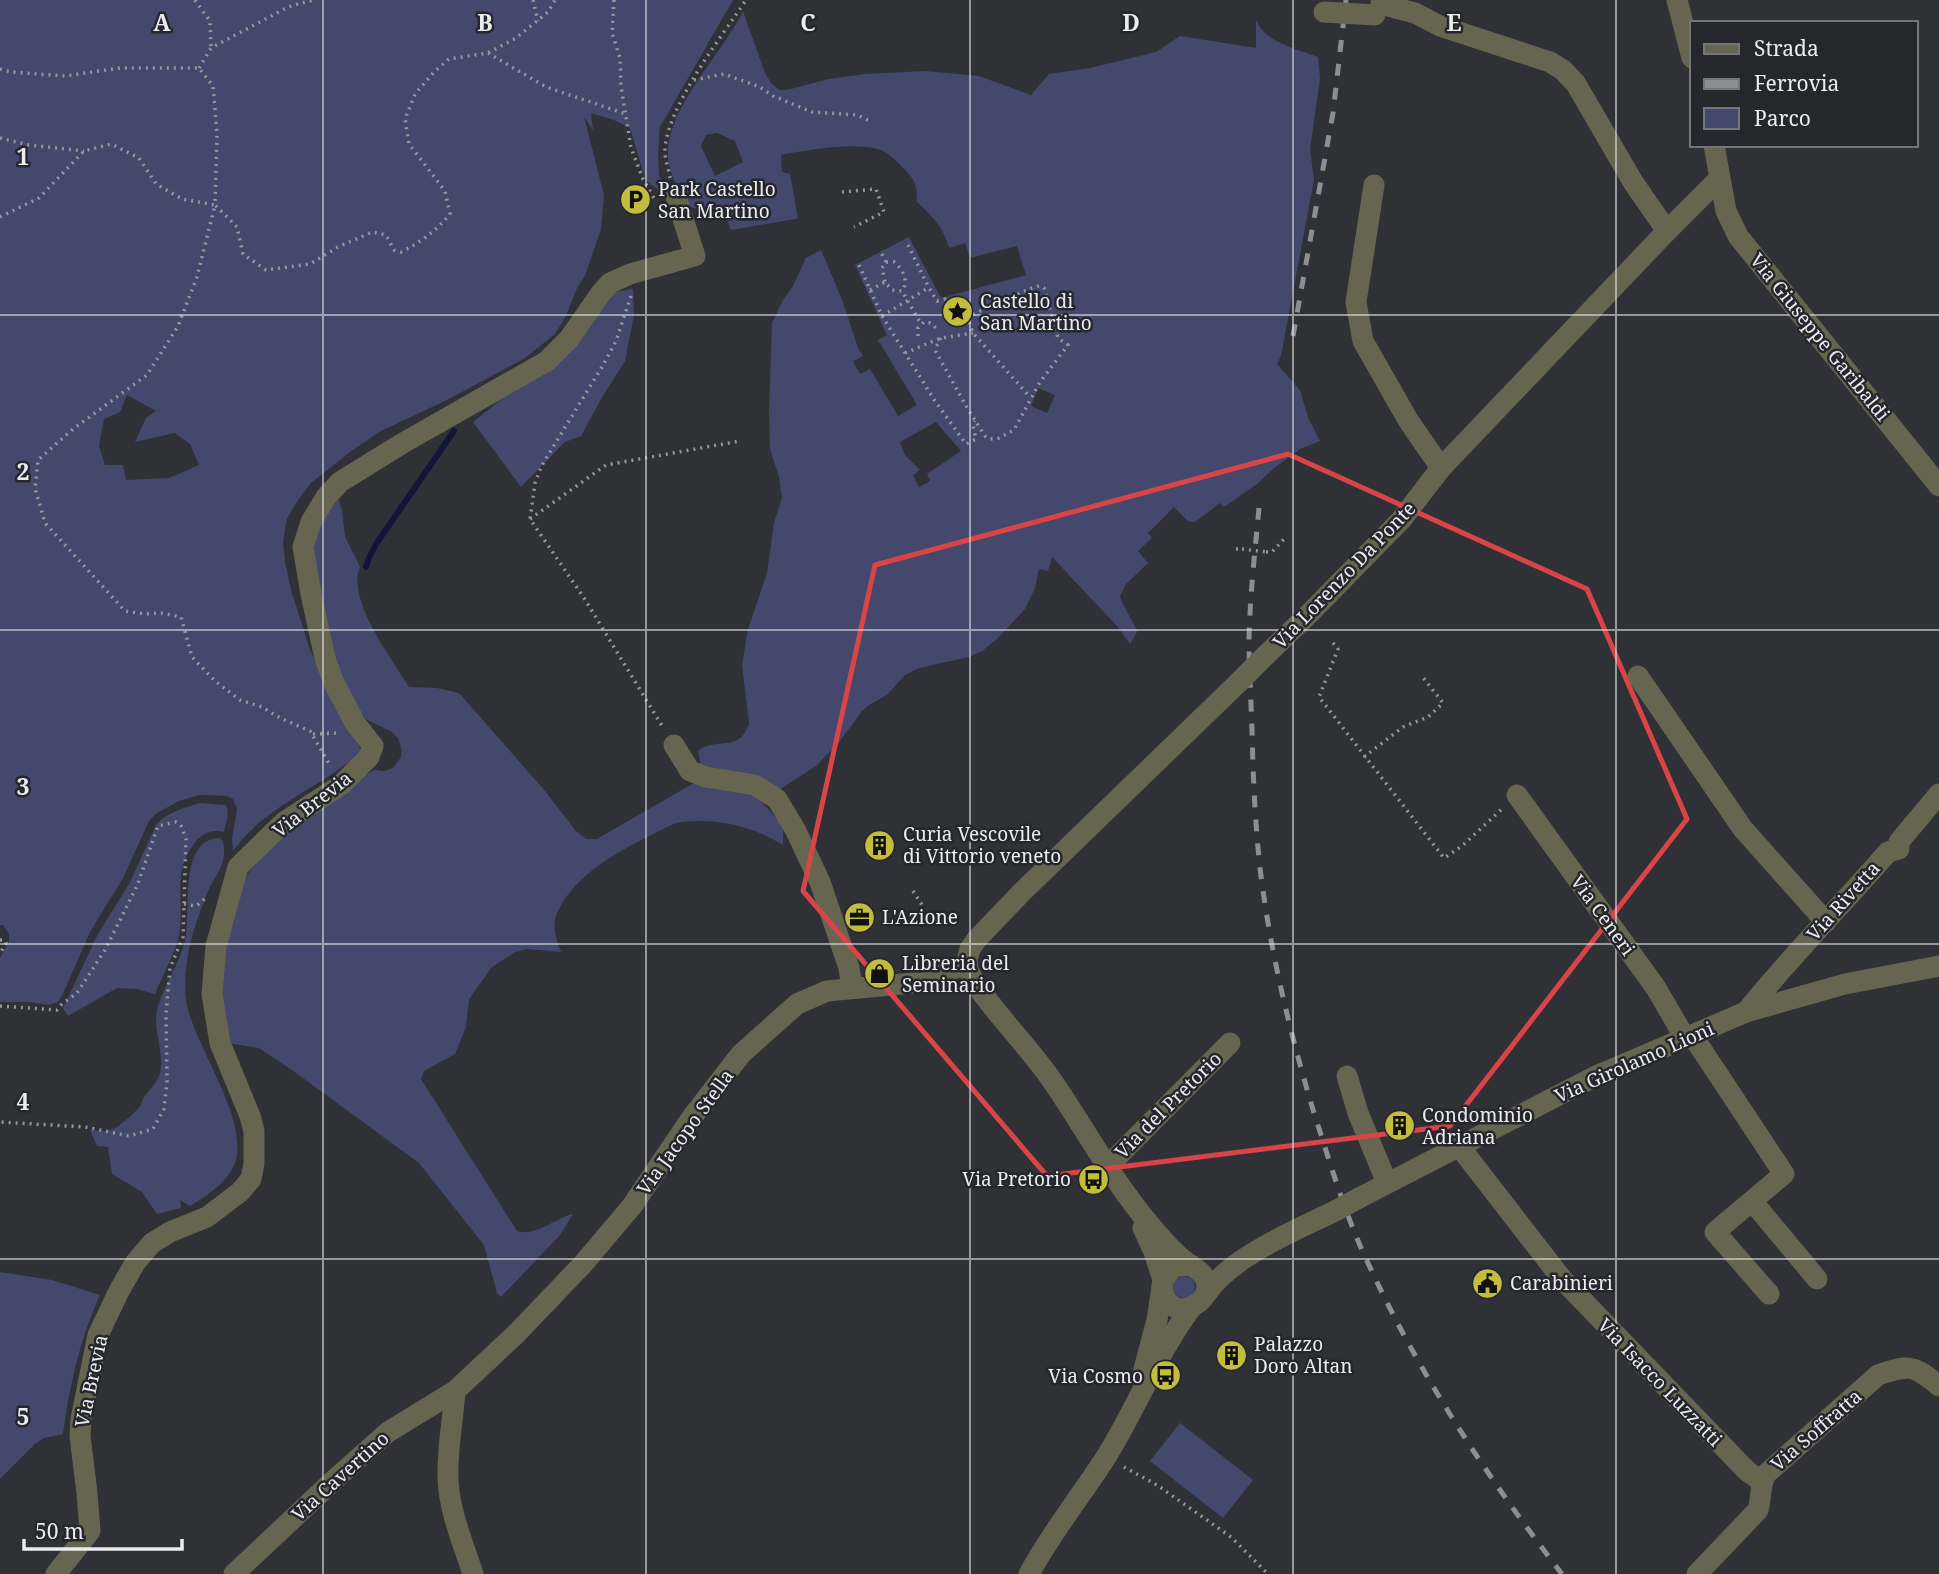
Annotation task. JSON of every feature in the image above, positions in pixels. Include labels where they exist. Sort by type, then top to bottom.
[{"type":"street","points":[[1677,0],[1690,50]]},
{"type":"street","points":[[1378,8],[1381,4],[1415,13],[1440,26]]},
{"type":"street","points":[[1319,11],[1378,8],[1549,62],[1563,70],[1576,84],[1633,182],[1667,231]]},
{"type":"street","name":"Via Giuseppe Garibaldi","points":[[1714,147],[1726,211],[1738,236],[1939,486]]},
{"type":"street","name":"Via Lorenzo Da Ponte","points":[[967,964],[973,944],[995,920],[1309,614],[1401,520],[1441,468],[1719,179]]},
{"type":"street","points":[[1374,185],[1356,302],[1363,341],[1408,420],[1441,468]]},
{"type":"street","name":"Via Brevia","points":[[56,1574],[90,1531],[80,1436],[81,1419],[98,1335],[119,1291],[135,1263],[152,1243],[207,1217],[240,1192],[251,1179],[254,1131],[220,1043],[212,994],[216,946],[238,867],[284,822],[341,785],[369,757],[373,746],[355,723],[334,683],[325,658],[303,547],[311,522],[326,497],[340,482],[547,361],[569,339],[610,283],[630,274],[695,256],[666,198]]},
{"type":"street","points":[[1638,676],[1743,829],[1826,922]]},
{"type":"street","points":[[674,745],[690,771],[755,785],[777,799],[796,831],[820,882],[849,968],[852,989]]},
{"type":"street","name":"Via Rivetta","points":[[1746,1012],[1782,967],[1888,852],[1899,849],[1899,842],[1939,794]]},
{"type":"street","name":"Via Ceneri","points":[[1517,795],[1784,1174],[1752,1201]]},
{"type":"street","name":"Via Jacopo Stella","points":[[455,1391],[516,1334],[583,1264],[632,1206],[693,1116],[741,1054],[797,1004],[827,991],[912,982],[967,964]]},
{"type":"street","name":"Via del Pretorio","points":[[967,964],[970,976],[980,991],[1051,1079],[1132,1204],[1162,1239],[1191,1265]]},
{"type":"street","name":"Via Girolamo Lioni","points":[[1133,1409],[1173,1336],[1198,1301],[1219,1277],[1242,1259],[1594,1077],[1688,1036],[1746,1012],[1844,984],[1939,966]]},
{"type":"street","name":"Via del Pretorio","points":[[1107,1167],[1230,1043]]},
{"type":"street","points":[[1347,1076],[1358,1113],[1387,1183]]},
{"type":"street","name":"Via Isacco Luzzatti","points":[[1459,1146],[1562,1279],[1746,1471],[1761,1481]]},
{"type":"street","points":[[1769,1294],[1715,1232],[1752,1201],[1817,1279]]},
{"type":"street","name":"Via del Pretorio","points":[[1132,1204],[1154,1252],[1163,1284]]},
{"type":"street","points":[[1029,1574],[1106,1457],[1133,1409],[1157,1320],[1163,1284],[1171,1269],[1191,1265],[1203,1274],[1207,1287],[1198,1301],[1184,1309],[1171,1304],[1163,1294],[1163,1284]]},
{"type":"street","name":"Via Soffratta","points":[[1697,1574],[1758,1510],[1761,1481],[1766,1474],[1878,1375],[1896,1368],[1918,1369],[1939,1386]]},
{"type":"street","points":[[455,1391],[448,1481],[453,1509],[473,1574]]},
{"type":"street","name":"Via Cavertino","points":[[234,1574],[388,1432],[455,1391]]},
{"type":"path","points":[[195,0],[210,22],[211,48]]},
{"type":"path","points":[[199,68],[211,48],[288,7],[313,0]]},
{"type":"path","points":[[533,0],[538,21]]},
{"type":"path","points":[[0,138],[29,145],[84,150],[111,144],[139,158],[156,184],[182,199],[215,205],[237,228],[243,254],[266,270],[310,264],[338,247],[372,232],[386,235],[394,250],[401,253],[429,235],[450,215],[445,191],[408,144],[405,119],[415,94],[449,59],[488,53],[516,38],[548,12],[555,0]]},
{"type":"path","points":[[614,0],[612,33],[620,58],[621,86],[631,148],[643,179],[666,198]]},
{"type":"path","points":[[666,198],[665,152],[668,127],[692,80],[746,0]]},
{"type":"path","points":[[488,53],[545,86],[626,114]]},
{"type":"path","points":[[0,69],[65,76],[120,68],[199,68]]},
{"type":"path","points":[[199,68],[213,86],[217,134],[215,205],[197,277],[178,326],[147,375],[73,429],[38,460],[35,488],[45,523],[125,611],[181,617],[192,657],[215,681],[240,700],[262,707],[310,731],[341,785]]},
{"type":"path","points":[[692,80],[724,74],[760,87],[773,96],[812,112],[857,115],[870,121]]},
{"type":"path","points":[[0,217],[39,198],[84,150]]},
{"type":"path","points":[[842,192],[876,189],[884,212],[854,227]]},
{"type":"path","points":[[908,245],[937,301],[946,299],[958,315]]},
{"type":"path","points":[[882,254],[886,262]]},
{"type":"path","points":[[886,262],[883,268],[885,282],[892,290],[902,291]]},
{"type":"path","points":[[886,262],[894,262],[904,274],[902,291],[921,324]]},
{"type":"path","points":[[859,265],[882,316],[935,401],[966,444],[976,439],[973,426],[975,421]]},
{"type":"path","points":[[870,290],[885,282]]},
{"type":"path","points":[[941,338],[936,352],[975,421],[985,436],[990,439],[999,438],[1014,430],[1031,397],[1068,345],[1058,338],[1044,288],[1034,287],[967,317],[973,333],[1031,397]]},
{"type":"path","points":[[882,316],[929,288]]},
{"type":"path","points":[[631,297],[616,341],[542,465],[530,519],[662,725]]},
{"type":"path","points":[[921,324],[930,323],[936,328]]},
{"type":"path","points":[[918,337],[921,324]]},
{"type":"path","points":[[905,353],[941,338],[973,333]]},
{"type":"path","points":[[530,519],[606,466],[740,441]]},
{"type":"path","points":[[1236,549],[1272,552],[1285,538]]},
{"type":"path","points":[[1333,643],[1338,649],[1320,697],[1444,858],[1462,846],[1517,795]]},
{"type":"path","points":[[1364,757],[1404,727],[1428,718],[1443,703],[1422,676]]},
{"type":"path","points":[[0,1006],[57,1010],[77,993],[105,950],[136,886],[158,826],[176,822],[186,839],[183,937],[170,968],[166,1014],[167,1082],[164,1109],[153,1129],[129,1136],[85,1127],[0,1122]]},
{"type":"path","points":[[913,891],[924,908]]},
{"type":"path","points":[[0,940],[6,943],[0,954]]},
{"type":"path","points":[[1116,1463],[1157,1485],[1231,1537],[1268,1574]]},
{"type":"highlighted area","points":[[1288,454],[1587,589],[1687,819],[1450,1126],[1047,1176],[803,891],[875,565]]},
{"type":"green space","points":[[0,0],[733,0],[660,127],[658,155],[663,193],[646,181],[630,128],[591,113],[593,130],[584,117],[604,195],[601,229],[585,276],[555,334],[525,358],[449,399],[379,432],[350,452],[311,483],[287,519],[283,541],[285,562],[310,650],[341,717],[362,751],[262,820],[233,851],[232,838],[237,809],[233,799],[227,796],[199,795],[179,801],[157,813],[149,821],[123,878],[90,932],[58,1002],[49,1005],[0,1002],[0,958],[9,942],[9,934],[3,925],[0,925]],"holes":[[[127,395],[156,411],[146,418],[135,442],[175,433],[190,444],[199,465],[169,478],[126,480],[123,465],[105,465],[99,446],[104,419],[120,412]]]},
{"type":"green space","points":[[743,11],[765,73],[779,90],[865,74],[925,71],[979,76],[1031,95],[1049,74],[1090,68],[1156,52],[1180,36],[1256,48],[1256,20],[1260,28],[1274,40],[1318,57],[1320,78],[1310,149],[1314,180],[1281,356],[1277,364],[1300,390],[1308,417],[1320,441],[1300,449],[1224,507],[1220,503],[1195,522],[1188,521],[1174,507],[1148,533],[1152,538],[1138,551],[1148,563],[1126,584],[1120,596],[1137,632],[1130,644],[1117,626],[1052,557],[1048,571],[1039,569],[1035,588],[1025,609],[997,639],[969,657],[919,668],[905,675],[887,695],[862,711],[840,741],[816,766],[777,789],[701,767],[698,751],[712,745],[734,742],[745,732],[749,723],[742,665],[748,629],[767,573],[774,523],[782,498],[770,449],[769,410],[772,323],[783,300],[806,258],[821,250],[863,356],[853,361],[860,374],[870,369],[898,416],[917,405],[878,340],[887,335],[855,265],[909,237],[941,298],[1026,275],[1017,246],[970,258],[965,243],[949,248],[937,223],[917,202],[916,187],[911,177],[892,157],[878,149],[843,147],[781,155],[782,172],[790,174],[798,218],[795,219],[731,230],[722,205],[706,209],[686,205],[679,196],[670,167],[670,136],[686,99]],"holes":[[[717,133],[735,141],[743,162],[715,176],[701,146],[706,135]],[[1038,388],[1055,395],[1047,413],[1031,406]],[[936,422],[961,451],[927,474],[930,481],[919,487],[913,475],[920,470],[905,455],[900,442]]]},
{"type":"green space","points":[[633,289],[634,315],[625,361],[581,436],[565,442],[521,487],[473,422],[556,355],[609,293]]},
{"type":"green space","points":[[338,498],[345,537],[360,567],[357,580],[365,612],[409,687],[437,688],[459,693],[545,791],[576,831],[586,839],[597,839],[699,780],[738,787],[760,800],[783,826],[783,845],[747,828],[734,825],[708,821],[678,823],[601,864],[576,885],[558,911],[555,926],[561,952],[527,949],[515,952],[492,967],[469,999],[466,1027],[455,1054],[424,1071],[421,1079],[517,1231],[538,1229],[573,1214],[560,1235],[501,1297],[497,1293],[484,1245],[419,1163],[259,1048],[228,1043],[219,973],[235,907],[247,875],[294,824],[331,796],[374,770],[393,768],[401,757],[398,738],[366,719],[356,708],[336,666],[309,540]]},
{"type":"green space","points":[[200,803],[226,805],[227,822],[224,832],[205,833],[188,853],[181,877],[178,940],[155,994],[137,989],[117,988],[68,1016],[63,1008],[97,936],[130,882],[156,825],[171,814]]},
{"type":"green space","points":[[219,838],[223,841],[224,858],[206,896],[193,934],[185,986],[191,1019],[230,1110],[236,1133],[237,1153],[231,1171],[213,1191],[190,1206],[180,1200],[181,1208],[157,1214],[142,1192],[112,1174],[108,1147],[97,1146],[90,1130],[109,1131],[122,1123],[138,1109],[158,1079],[161,1057],[156,1014],[185,941],[192,865],[197,851],[206,842]]},
{"type":"green space","points":[[0,1272],[52,1280],[100,1295],[76,1363],[63,1434],[44,1438],[35,1444],[0,1479]]},
{"type":"green space","points":[[1180,1276],[1188,1276],[1195,1283],[1195,1291],[1188,1298],[1180,1298],[1173,1291],[1173,1283]]},
{"type":"green space","points":[[1180,1423],[1253,1480],[1223,1518],[1150,1461]]},
{"type":"waterway","points":[[366,567],[376,544],[454,431]]},
{"type":"railway","points":[[1293,336],[1333,113],[1346,0]]},
{"type":"railway","points":[[1259,508],[1249,639],[1257,834],[1264,899],[1275,961],[1305,1083],[1352,1227],[1402,1331],[1450,1415],[1504,1496],[1562,1574]]},
{"type":"place","name":"Park Castello San Martino","points":[[635,200]]},
{"type":"place","name":"Castello di San Martino","points":[[957,312]]},
{"type":"place","name":"Curia Vescovile di Vittorio veneto","points":[[880,845]]},
{"type":"place","name":"L'Azione","points":[[859,917]]},
{"type":"place","name":"Libreria del Seminario","points":[[879,974]]},
{"type":"place","name":"Condominio Adriana","points":[[1399,1126]]},
{"type":"place","name":"Via Pretorio","points":[[1094,1179]]},
{"type":"place","name":"Carabinieri","points":[[1487,1283]]},
{"type":"place","name":"Palazzo Doro Altan","points":[[1231,1355]]},
{"type":"place","name":"Via Cosmo","points":[[1166,1376]]}]
